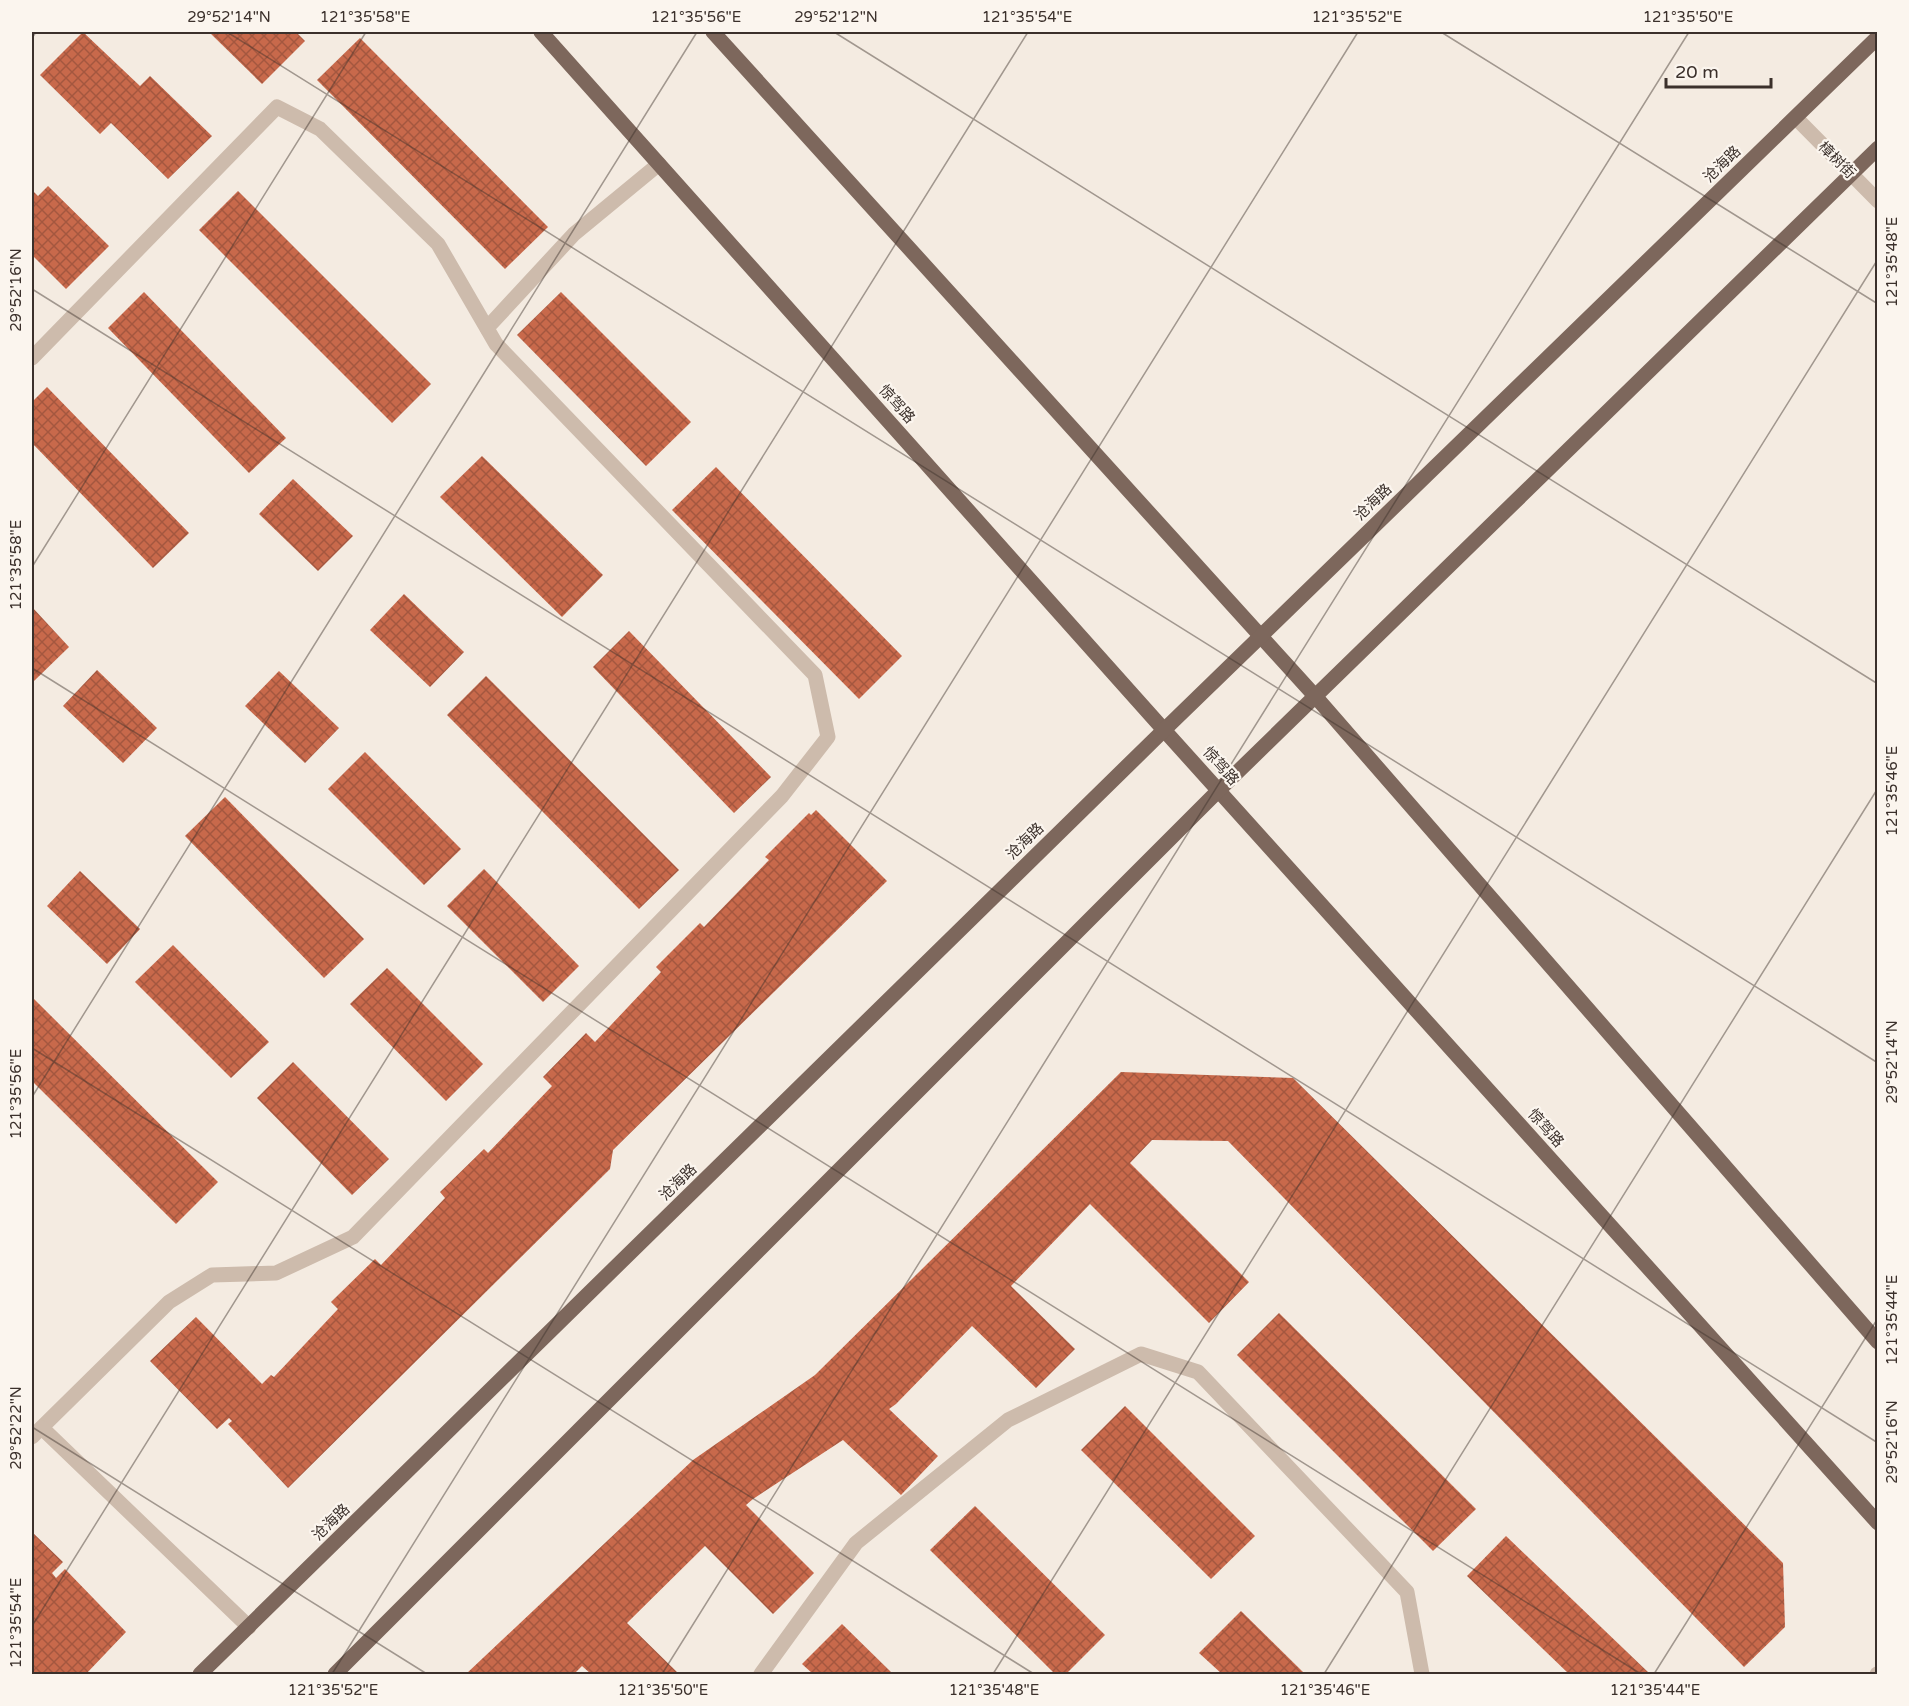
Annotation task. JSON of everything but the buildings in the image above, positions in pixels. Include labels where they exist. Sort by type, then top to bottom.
[{"type":"main road","name":"惊驾路","points":[[541,32],[1164,730],[1878,1523]]},
{"type":"main road","points":[[713,32],[1315,696],[1878,1342]]},
{"type":"main road","name":"沧海路","points":[[200,1674],[1164,730],[1878,37]]},
{"type":"main road","points":[[335,1674],[1219,790],[1878,148]]},
{"type":"street","points":[[32,358],[277,107],[320,129],[438,244],[496,344],[815,675],[828,737],[782,796],[353,1237],[276,1273],[212,1275],[169,1302],[37,1432],[249,1627]]},
{"type":"street","name":"樟树街","points":[[1796,118],[1878,201]]},
{"type":"street","points":[[487,328],[574,234],[659,164]]},
{"type":"street","points":[[761,1674],[856,1543],[1008,1420],[1141,1354],[1198,1372],[1407,1592],[1422,1674]]}]
